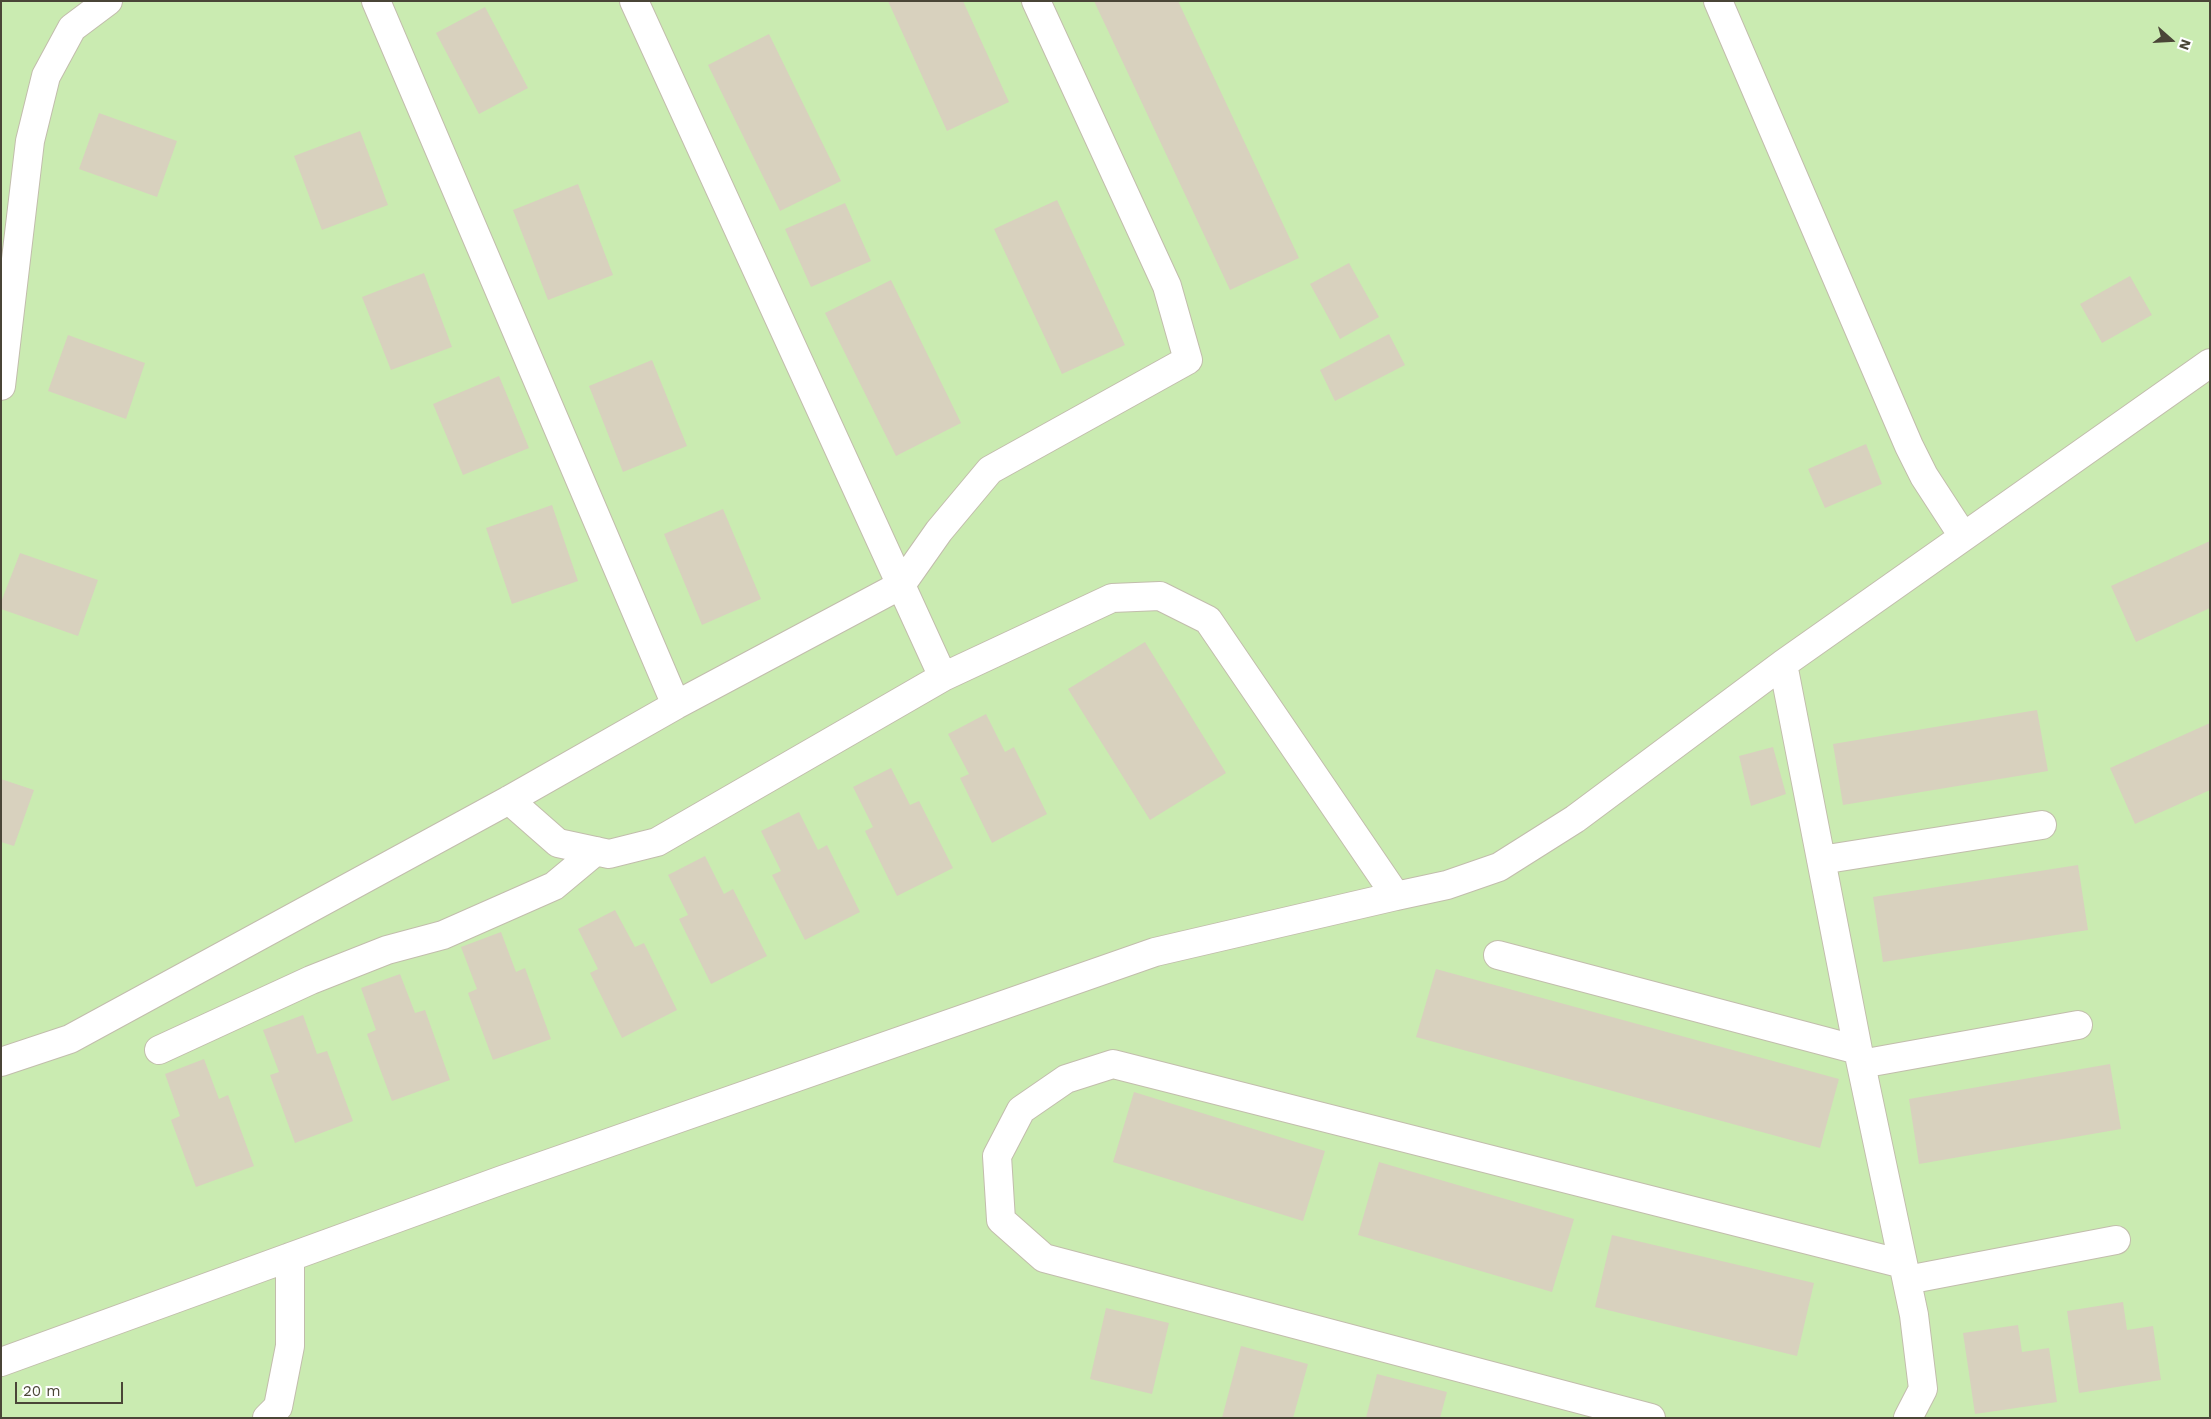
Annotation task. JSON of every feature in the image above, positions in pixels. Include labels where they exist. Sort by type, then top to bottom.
[{"type":"street","points":[[1,386],[30,140],[46,76],[72,28],[108,1]]},
{"type":"street","points":[[376,1],[676,705]]},
{"type":"street","points":[[1,1062],[70,1039],[509,800],[676,705],[901,585],[939,531],[990,470],[1188,360],[1167,286],[1036,1]]},
{"type":"street","points":[[1718,1],[1909,446],[1924,476],[1963,536]]},
{"type":"street","points":[[643,4],[943,677]]},
{"type":"street","points":[[1,1362],[502,1180],[1155,952],[1447,885],[1499,867],[1534,847],[1575,819],[1783,664],[2210,363]]},
{"type":"street","points":[[509,800],[558,843],[609,854],[658,842],[943,677],[1112,598],[1160,596],[1208,620],[1396,896]]},
{"type":"street","points":[[1783,664],[1860,1057],[1914,1314],[1923,1389],[1908,1418]]},
{"type":"street","points":[[1821,860],[2042,825]]},
{"type":"street","points":[[159,1050],[311,980],[386,950],[443,935],[554,886],[596,851]]},
{"type":"street","points":[[1498,954],[1860,1057],[2078,1025]]},
{"type":"street","points":[[1651,1418],[1044,1258],[1001,1220],[997,1156],[1021,1110],[1066,1079],[1113,1064],[1905,1272],[2116,1240]]},
{"type":"street","points":[[267,1418],[278,1407],[290,1346],[290,1257]]},
{"type":"green space","points":[[1,1],[2210,1],[2210,1418],[1,1418]]},
{"type":"building","points":[[888,1],[963,1],[1009,102],[947,131]]},
{"type":"building","points":[[1094,1],[1178,1],[1299,258],[1230,290]]},
{"type":"building","points":[[485,7],[528,88],[479,114],[436,33]]},
{"type":"building","points":[[769,34],[841,181],[780,211],[708,65]]},
{"type":"building","points":[[99,113],[177,141],[157,197],[79,169]]},
{"type":"building","points":[[360,131],[388,205],[322,230],[294,156]]},
{"type":"building","points":[[578,184],[613,275],[548,300],[513,210]]},
{"type":"building","points":[[1057,200],[1125,345],[1062,374],[994,229]]},
{"type":"building","points":[[845,203],[871,261],[811,287],[785,229]]},
{"type":"building","points":[[1349,263],[1379,317],[1340,339],[1310,284]]},
{"type":"building","points":[[424,273],[452,347],[391,370],[362,297]]},
{"type":"building","points":[[2130,276],[2152,315],[2102,343],[2080,304]]},
{"type":"building","points":[[891,280],[961,423],[896,456],[825,313]]},
{"type":"building","points":[[1389,334],[1405,365],[1335,401],[1320,370]]},
{"type":"building","points":[[68,335],[145,363],[126,419],[48,391]]},
{"type":"building","points":[[652,360],[687,446],[623,472],[589,386]]},
{"type":"building","points":[[499,376],[529,448],[463,475],[433,404]]},
{"type":"building","points":[[1866,444],[1882,484],[1825,508],[1808,469]]},
{"type":"building","points":[[552,505],[578,581],[512,604],[486,528]]},
{"type":"building","points":[[723,509],[761,599],[702,625],[664,534]]},
{"type":"building","points":[[2210,541],[2210,608],[2136,642],[2111,586]]},
{"type":"building","points":[[20,553],[98,580],[78,636],[1,609],[1,602]]},
{"type":"building","points":[[1145,642],[1226,773],[1150,820],[1068,689]]},
{"type":"building","points":[[2037,710],[2048,771],[1843,805],[1833,744]]},
{"type":"building","points":[[986,714],[1005,752],[1014,747],[1047,814],[992,843],[960,778],[969,774],[948,734]]},
{"type":"building","points":[[2210,723],[2210,790],[2135,824],[2110,768]]},
{"type":"building","points":[[1773,747],[1786,794],[1751,806],[1739,756]]},
{"type":"building","points":[[891,768],[910,805],[919,801],[953,868],[897,896],[865,831],[873,827],[853,787]]},
{"type":"building","points":[[1,779],[34,790],[14,846],[1,842]]},
{"type":"building","points":[[799,812],[818,850],[827,845],[860,912],[805,940],[772,875],[781,871],[761,831]]},
{"type":"building","points":[[705,856],[724,894],[733,889],[767,956],[711,984],[679,919],[688,915],[668,875]]},
{"type":"building","points":[[2078,865],[2088,930],[1883,962],[1873,897]]},
{"type":"building","points":[[615,910],[635,947],[644,943],[677,1010],[622,1038],[590,973],[598,969],[578,929]]},
{"type":"building","points":[[501,932],[516,972],[525,968],[551,1039],[493,1060],[468,993],[477,989],[461,947]]},
{"type":"building","points":[[1436,969],[1839,1079],[1820,1148],[1416,1037]]},
{"type":"building","points":[[400,974],[415,1013],[425,1010],[450,1080],[392,1101],[367,1034],[376,1030],[361,988]]},
{"type":"building","points":[[303,1015],[317,1054],[327,1051],[353,1121],[295,1143],[270,1075],[279,1072],[263,1030]]},
{"type":"building","points":[[204,1059],[219,1099],[228,1095],[254,1166],[196,1187],[171,1120],[180,1116],[165,1074]]},
{"type":"building","points":[[2110,1064],[2121,1129],[1919,1164],[1909,1099]]},
{"type":"building","points":[[1134,1092],[1325,1151],[1303,1221],[1113,1162]]},
{"type":"building","points":[[1379,1162],[1574,1219],[1552,1292],[1358,1235]]},
{"type":"building","points":[[1612,1235],[1814,1283],[1797,1356],[1595,1307]]},
{"type":"building","points":[[2123,1302],[2127,1330],[2153,1326],[2161,1380],[2079,1393],[2067,1311]]},
{"type":"building","points":[[1106,1308],[1169,1323],[1152,1394],[1090,1379]]},
{"type":"building","points":[[2018,1325],[2022,1352],[2049,1348],[2057,1402],[1975,1414],[1963,1333]]},
{"type":"building","points":[[1241,1346],[1308,1364],[1293,1418],[1222,1418]]},
{"type":"building","points":[[1377,1374],[1447,1392],[1440,1418],[1366,1418]]}]
